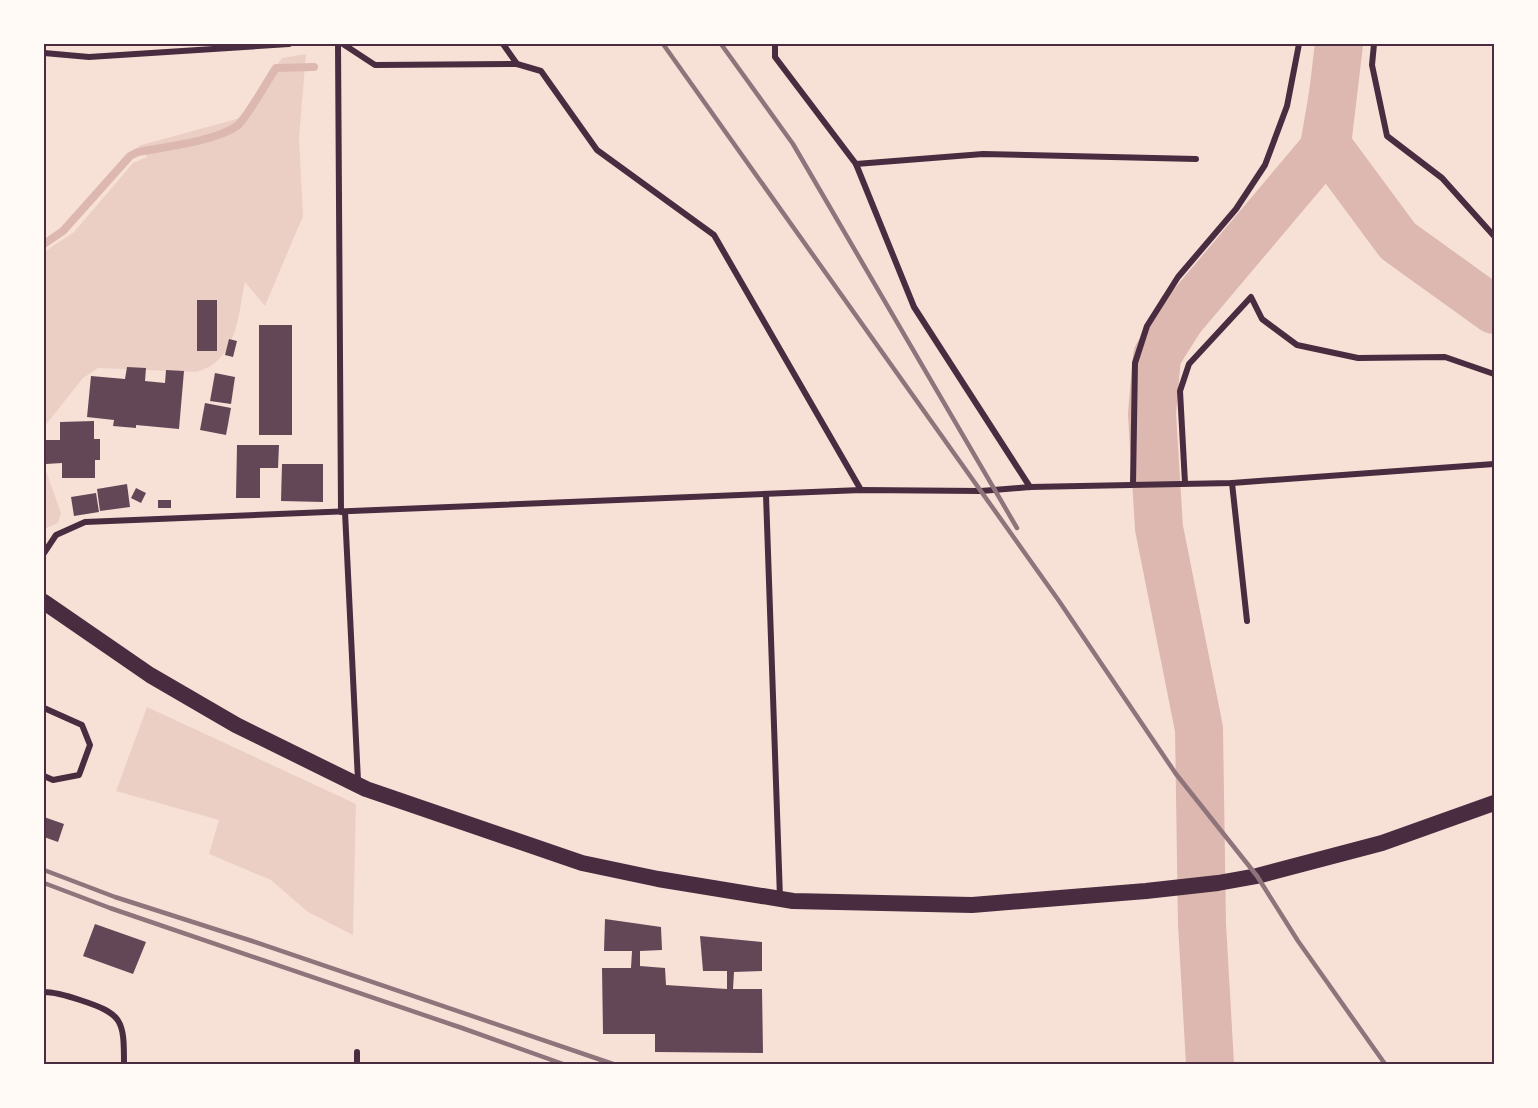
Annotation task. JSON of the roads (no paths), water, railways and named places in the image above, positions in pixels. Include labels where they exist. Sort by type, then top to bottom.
[{"type":"highway","points":[[44,602],[150,675],[236,725],[358,785],[582,863],[658,879],[793,901],[972,905],[1218,883],[1257,876],[1382,843],[1494,803]]},
{"type":"street","points":[[44,53],[88,57],[289,44]]},
{"type":"street","points":[[338,44],[343,512],[358,785]]},
{"type":"street","points":[[343,44],[375,65],[517,64],[541,71],[597,150],[714,235],[861,490]]},
{"type":"street","points":[[503,44],[517,64]]},
{"type":"street","points":[[775,44],[775,57],[856,164],[914,307],[1030,487]]},
{"type":"street","points":[[1133,484],[1135,363],[1148,326],[1178,277],[1236,209],[1265,165],[1287,106],[1299,44]]},
{"type":"street","points":[[1374,44],[1372,65],[1387,136],[1442,178],[1494,236]]},
{"type":"street","points":[[856,164],[983,154],[1196,159]]},
{"type":"street","points":[[1185,483],[1180,391],[1190,364],[1251,297],[1262,319],[1297,345],[1358,358],[1445,357],[1494,374]]},
{"type":"street","points":[[44,553],[56,535],[85,522],[861,490],[981,491],[1030,487],[1232,483],[1494,464]]},
{"type":"street","points":[[1232,483],[1247,621]]},
{"type":"street","points":[[766,495],[780,898]]},
{"type":"street","points":[[44,708],[82,725],[90,745],[79,775],[53,780],[44,776]]},
{"type":"street","points":[[44,992],[53,992],[105,1008],[116,1017],[124,1035],[124,1065]]},
{"type":"street","points":[[357,1052],[357,1065]]},
{"type":"waterway","points":[[1339,44],[1327,145],[1398,241],[1494,310]]},
{"type":"waterway","points":[[44,244],[63,231],[130,156],[138,152],[203,140],[228,131],[237,126],[246,115],[276,68],[314,67]]},
{"type":"waterway","points":[[1210,1064],[1202,924],[1199,729],[1159,528],[1152,414],[1157,356],[1181,318],[1327,145]]},
{"type":"railway","points":[[663,44],[1059,601],[1176,774],[1257,876],[1298,941],[1385,1064]]},
{"type":"railway","points":[[721,44],[793,144],[1017,528]]},
{"type":"railway","points":[[44,870],[115,897],[252,941],[613,1064]]},
{"type":"railway","points":[[44,883],[110,908],[563,1064]]}]
